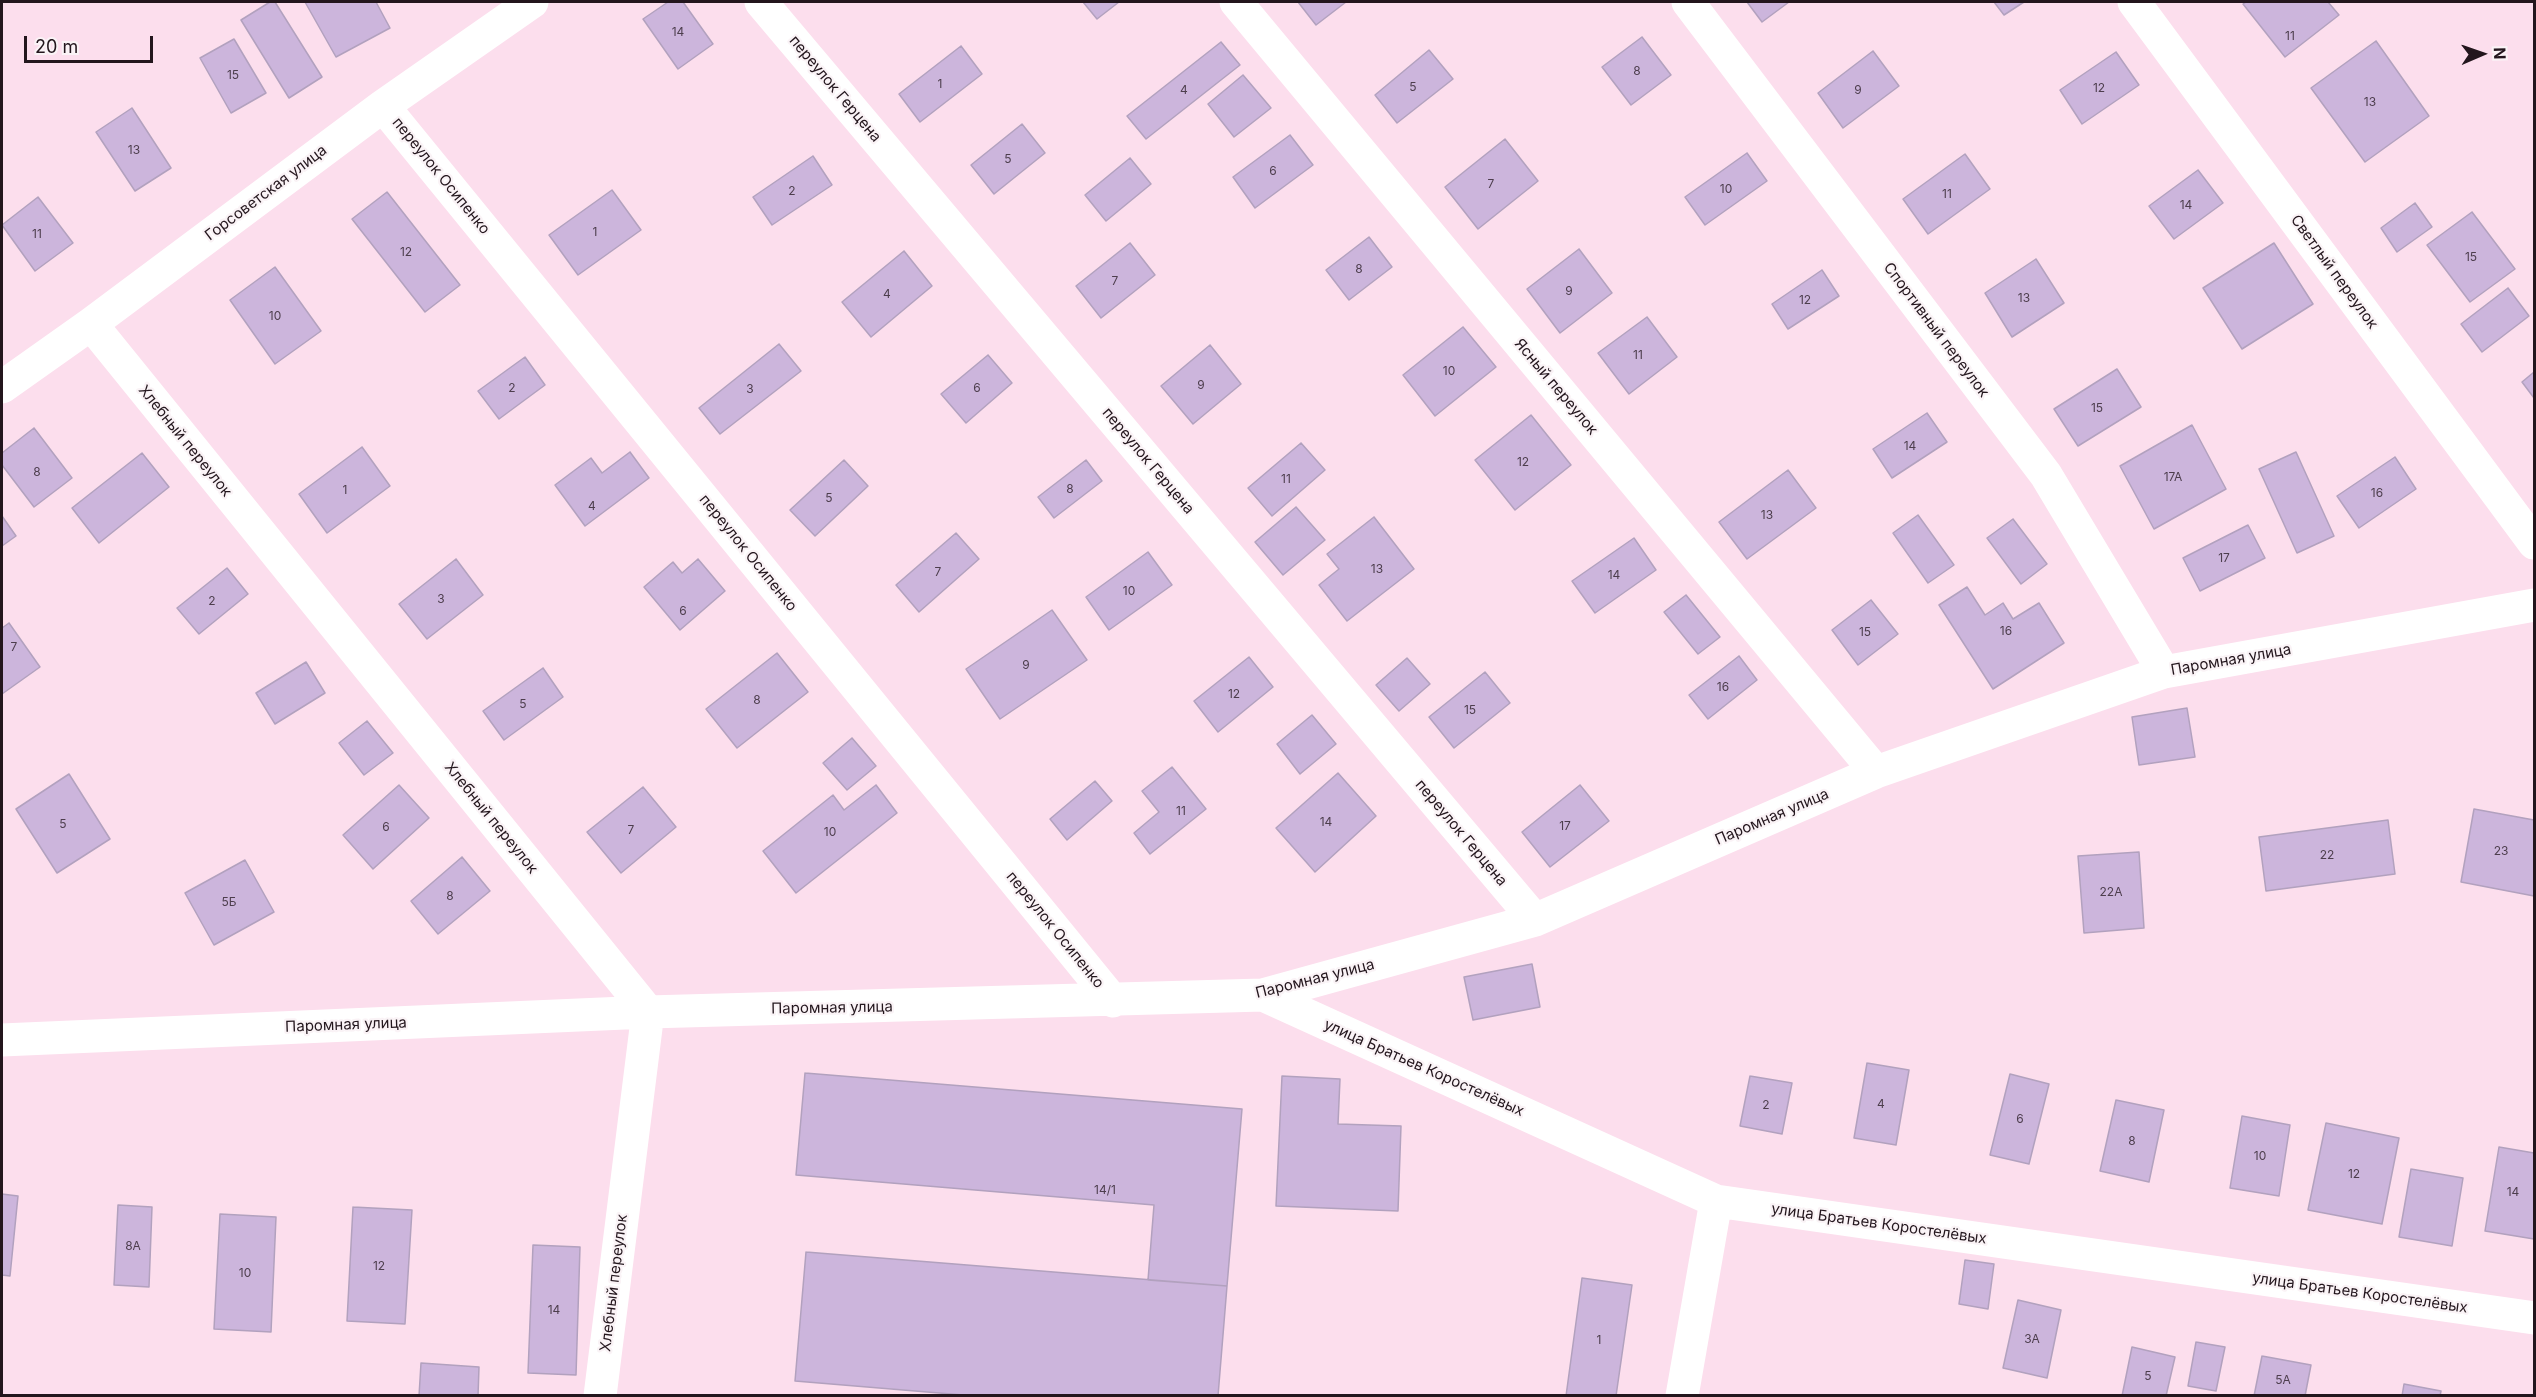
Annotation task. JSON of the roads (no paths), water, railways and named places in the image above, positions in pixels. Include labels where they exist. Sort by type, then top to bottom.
[{"type":"street","name":"Горсоветская улица","points":[[2,387],[91,324],[384,106],[532,2]]},
{"type":"street","name":"переулок Герцена","points":[[761,2],[1535,920]]},
{"type":"street","name":"Ясный переулок","points":[[1236,2],[1876,772]]},
{"type":"street","name":"Спортивный переулок","points":[[1688,2],[2046,476],[2164,672]]},
{"type":"street","name":"Светлый переулок","points":[[2134,2],[2535,543]]},
{"type":"street","name":"переулок Осипенко","points":[[384,106],[1113,1001]]},
{"type":"street","name":"Хлебный переулок","points":[[91,324],[648,1012],[600,1395]]},
{"type":"street","name":"Паромная улица","points":[[2,1040],[648,1012],[1113,1001],[1263,995],[1535,920],[1876,772],[2164,672],[2535,605]]},
{"type":"street","name":"улица Братьев Коростелёвых","points":[[1263,995],[1716,1201],[2535,1318]]},
{"type":"street","points":[[1682,1395],[1716,1201]]}]
